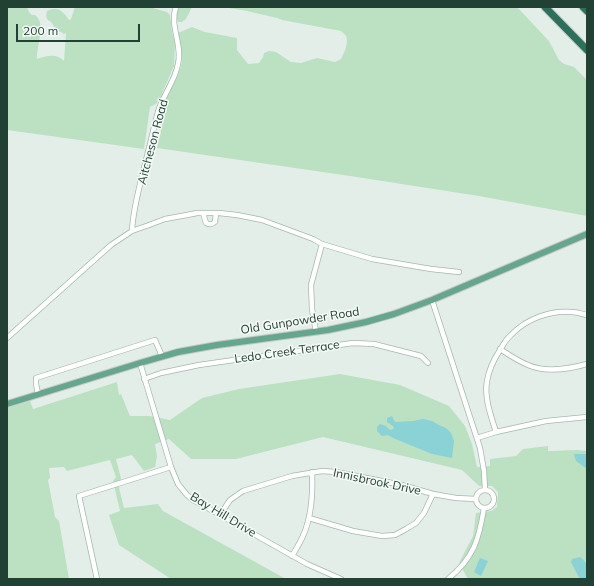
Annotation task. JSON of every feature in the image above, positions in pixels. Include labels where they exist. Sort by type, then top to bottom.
[{"type":"highway","points":[[545,7],[587,50]]},
{"type":"highway","points":[[583,7],[587,11]]},
{"type":"main road","name":"Old Gunpowder Road","points":[[7,404],[162,356],[217,345],[316,332],[375,320],[432,300],[587,234]]},
{"type":"street","name":"Aitcheson Road","points":[[132,231],[138,196],[160,107],[179,64],[179,51],[174,26],[176,7]]},
{"type":"street","points":[[203,213],[206,223],[210,225],[215,222],[216,213]]},
{"type":"street","points":[[7,338],[111,245],[132,231],[165,219],[203,213],[237,215],[262,220],[314,239],[322,244],[372,259],[459,272]]},
{"type":"street","points":[[316,332],[312,308],[311,285],[322,244]]},
{"type":"street","points":[[432,300],[477,438],[482,460],[485,490]]},
{"type":"street","points":[[496,432],[489,410],[486,391],[487,381],[495,358],[510,336],[522,326],[550,313],[574,312],[587,315]]},
{"type":"street","points":[[38,394],[36,378],[148,342],[155,340],[162,356]]},
{"type":"street","name":"Ledo Creek Terrace","points":[[144,379],[161,373],[199,365],[353,343],[374,344],[414,354],[421,356],[428,362]]},
{"type":"street","points":[[500,349],[528,366],[537,368],[566,368],[587,364]]},
{"type":"street","name":"Bay Hill Drive","points":[[140,363],[171,467],[178,484],[187,495],[193,500],[292,556],[341,579]]},
{"type":"street","points":[[477,438],[496,432],[546,421],[587,417]]},
{"type":"street","points":[[97,579],[78,496],[171,467]]},
{"type":"street","name":"Innisbrook Drive","points":[[220,515],[230,500],[243,491],[292,476],[322,471],[342,473],[402,485],[433,494],[456,498],[476,498]]},
{"type":"street","points":[[292,556],[303,536],[310,518],[312,472]]},
{"type":"street","points":[[485,490],[490,492],[493,497],[493,502],[484,508],[477,504],[476,496],[485,490]]},
{"type":"street","points":[[310,518],[353,531],[382,536],[394,535],[406,530],[416,523],[424,513],[433,494]]},
{"type":"street","points":[[448,579],[463,565],[473,550],[479,535],[484,508]]},
{"type":"green space","points":[[7,7],[27,7],[29,12],[32,15],[35,15],[38,19],[41,29],[37,59],[55,56],[64,61],[66,33],[64,34],[56,29],[47,19],[47,11],[54,9],[60,10],[69,20],[71,19],[75,7],[149,7],[167,12],[170,15],[172,33],[175,41],[174,66],[159,100],[156,104],[150,107],[144,149],[7,130]]},
{"type":"green space","points":[[177,7],[192,7],[186,19],[182,22],[178,22],[176,18]]},
{"type":"green space","points":[[223,7],[517,7],[549,41],[559,60],[564,64],[574,67],[587,80],[587,216],[479,196],[157,148],[166,108],[164,102],[177,77],[182,61],[178,33],[192,27],[205,32],[237,38],[237,50],[248,64],[259,63],[264,53],[269,51],[276,52],[291,62],[301,63],[317,58],[335,62],[341,59],[347,45],[346,35],[341,31]]},
{"type":"green space","points":[[340,374],[400,385],[449,406],[465,426],[472,444],[477,467],[490,466],[490,459],[516,456],[523,449],[548,446],[548,451],[587,451],[587,579],[468,579],[459,563],[473,536],[476,513],[491,511],[497,507],[498,492],[492,486],[479,486],[462,470],[323,437],[236,459],[191,459],[169,439],[155,444],[157,456],[155,467],[144,471],[132,455],[116,459],[121,478],[119,488],[124,508],[158,504],[163,511],[286,579],[171,579],[119,545],[109,515],[120,511],[113,481],[116,477],[110,460],[67,471],[64,467],[49,468],[50,478],[48,480],[55,517],[59,521],[69,579],[7,579],[7,408],[30,401],[33,409],[117,382],[119,395],[121,394],[130,416],[150,416],[170,420],[202,398],[239,389]]},
{"type":"water","points":[[392,416],[395,422],[423,419],[432,421],[446,428],[451,433],[454,441],[452,458],[432,454],[388,435],[382,436],[377,431],[377,427],[380,424],[386,426],[390,430],[394,429],[393,426],[387,422],[387,418]]},
{"type":"water","points":[[574,454],[587,454],[587,469],[576,461]]},
{"type":"water","points":[[580,557],[586,564],[587,579],[580,579],[571,562],[572,559]]},
{"type":"water","points":[[480,558],[488,561],[481,576],[474,572]]}]
